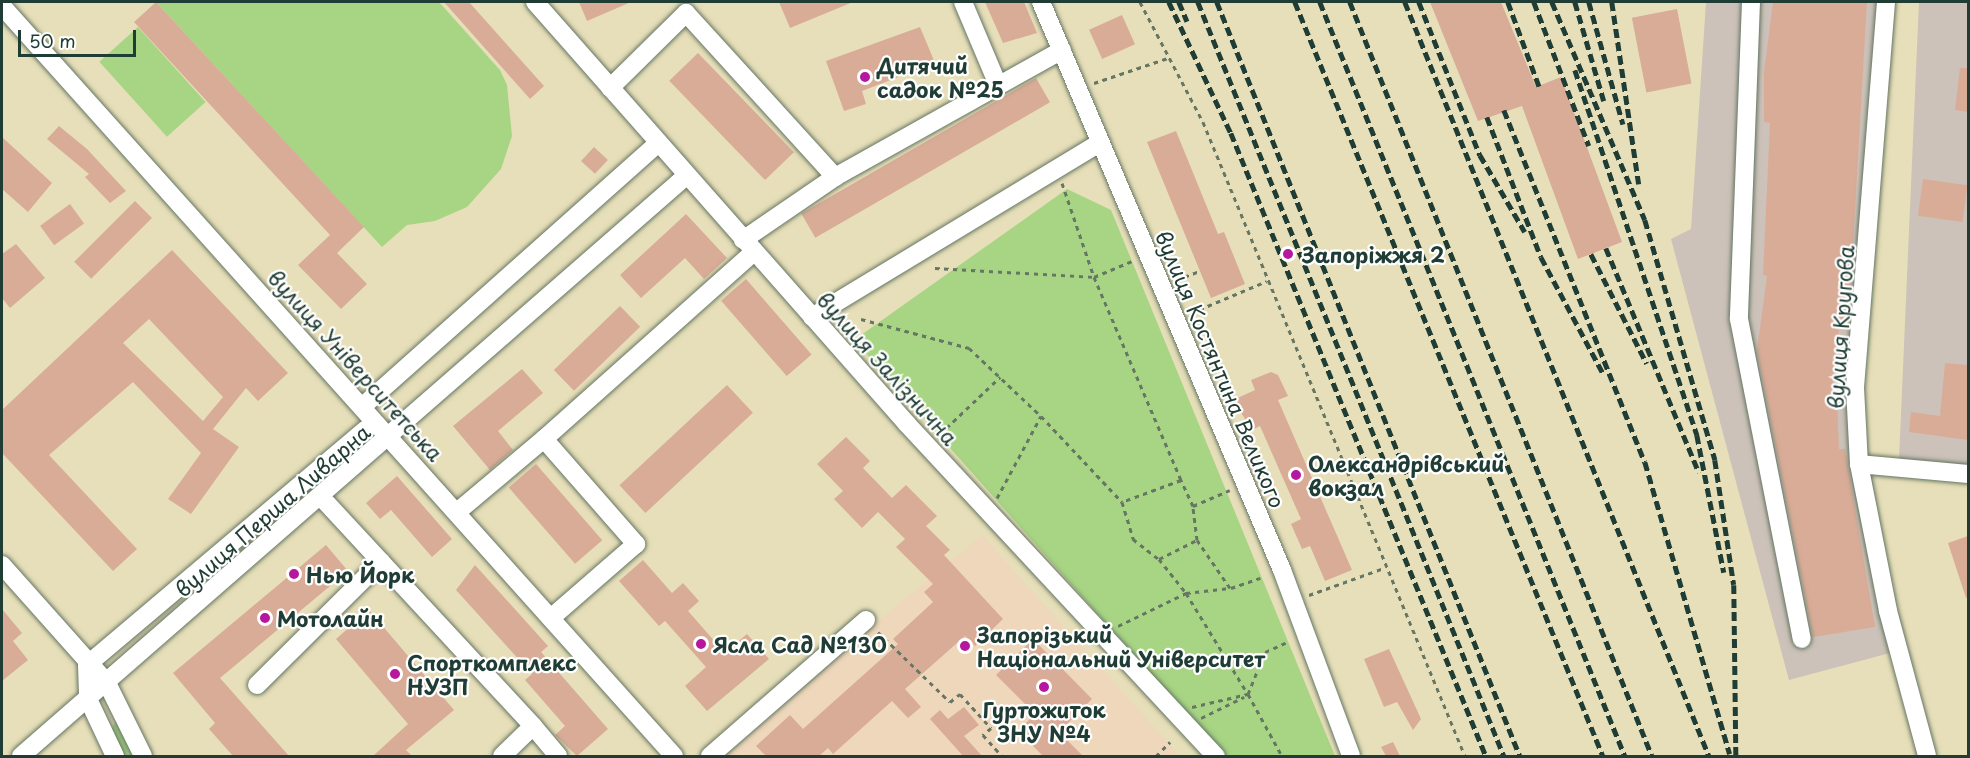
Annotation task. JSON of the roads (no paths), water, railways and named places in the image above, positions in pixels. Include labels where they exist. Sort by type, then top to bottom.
[{"type":"street","name":"вулиця Залізнична","points":[[535,2],[686,176],[927,446],[1216,756]]},
{"type":"street","points":[[963,2],[998,86]]},
{"type":"street","name":"вулиця Костянтина Великого","points":[[1041,2],[1282,570],[1351,756]]},
{"type":"street","points":[[1751,2],[1739,319],[1802,639]]},
{"type":"street","name":"вулиця Кругова","points":[[1886,2],[1855,388],[1859,464],[1888,611],[1927,756]]},
{"type":"street","points":[[610,88],[686,13],[835,177]]},
{"type":"street","name":"вулиця Університетська","points":[[4,14],[363,406],[674,756]]},
{"type":"street","points":[[457,512],[544,439],[748,246],[835,177],[1062,50]]},
{"type":"street","name":"вулиця Перша Ливарна","points":[[363,406],[657,143]]},
{"type":"street","points":[[812,317],[1100,143]]},
{"type":"street","name":"вулиця Перша Ливарна","points":[[21,756],[390,437],[686,176]]},
{"type":"street","points":[[87,665],[366,429]]},
{"type":"street","points":[[544,439],[636,544],[551,618]]},
{"type":"street","points":[[1859,464],[1968,474]]},
{"type":"street","points":[[321,497],[533,726],[558,756]]},
{"type":"street","points":[[257,685],[381,562]]},
{"type":"street","points":[[2,565],[87,665],[107,683],[143,756]]},
{"type":"street","points":[[710,756],[866,620]]},
{"type":"street","points":[[87,665],[88,699],[115,756]]},
{"type":"street","points":[[502,756],[533,726]]},
{"type":"railway","points":[[1169,2],[1231,133],[1486,756]]},
{"type":"railway","points":[[1179,2],[1187,21]]},
{"type":"railway","points":[[1198,2],[1504,756]]},
{"type":"railway","points":[[1217,2],[1520,756]]},
{"type":"railway","points":[[1295,2],[1603,756]]},
{"type":"railway","points":[[1320,2],[1625,756]]},
{"type":"railway","points":[[1350,2],[1652,756]]},
{"type":"railway","points":[[1405,2],[1709,756]]},
{"type":"railway","points":[[1419,2],[1480,155],[1525,232]]},
{"type":"railway","points":[[1508,2],[1539,86]]},
{"type":"railway","points":[[1534,2],[1589,146]]},
{"type":"railway","points":[[1552,2],[1645,220],[1715,460],[1734,585],[1736,756]]},
{"type":"railway","points":[[1575,2],[1604,101]]},
{"type":"railway","points":[[1589,2],[1623,124]]},
{"type":"railway","points":[[1612,2],[1639,184]]},
{"type":"railway","points":[[1575,70],[1697,435],[1724,572]]},
{"type":"railway","points":[[1504,110],[1645,462],[1730,754]]},
{"type":"railway","points":[[1487,117],[1541,257],[1604,375]]},
{"type":"railway","points":[[1606,248],[1699,472]]},
{"type":"railway","points":[[1591,254],[1647,364]]},
{"type":"place","name":"Дитячий садок №25","points":[[865,77]]},
{"type":"place","name":"Запоріжжя 2","points":[[1288,254]]},
{"type":"place","name":"Олександрівський вокзал","points":[[1296,475]]},
{"type":"place","name":"Нью Йорк","points":[[294,574]]},
{"type":"place","name":"Мотолайн","points":[[265,618]]},
{"type":"place","name":"Ясла Сад №130","points":[[701,644]]},
{"type":"place","name":"Запорізький Національний Університет","points":[[965,646]]},
{"type":"place","name":"Спорткомплекс НУЗП","points":[[395,674]]},
{"type":"place","name":"Гуртожиток ЗНУ №4","points":[[1044,687]]}]
